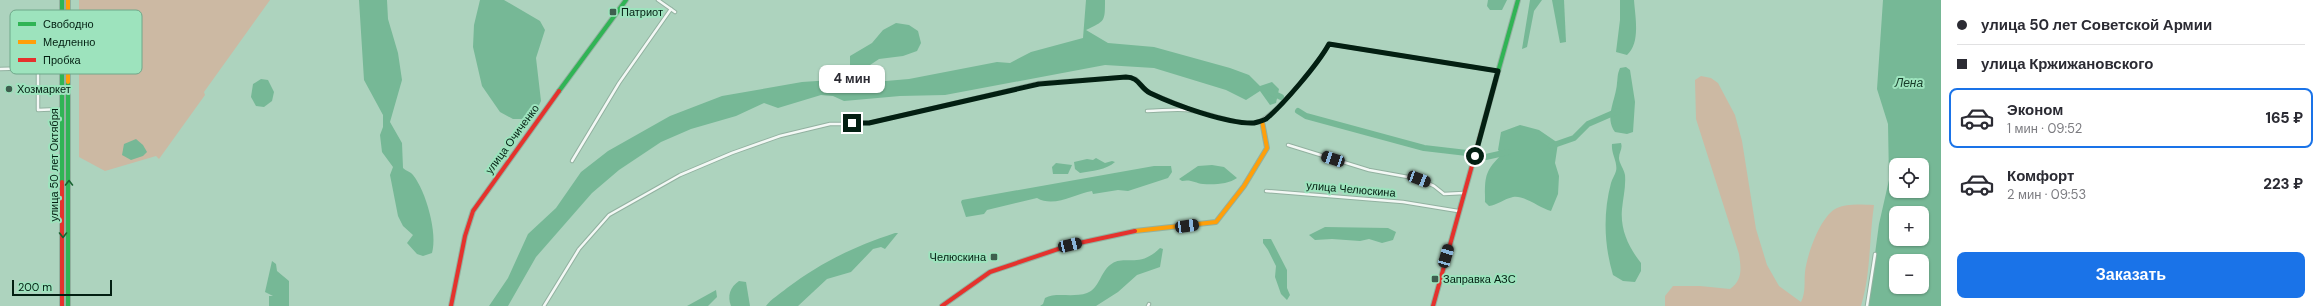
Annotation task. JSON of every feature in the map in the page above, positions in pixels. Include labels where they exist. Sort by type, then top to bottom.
[{"type":"main road","name":"улица 50 лет Октября","points":[[62,0],[62,10]]},
{"type":"main road","name":"улица Очиченко","points":[[451,306],[465,236],[473,211],[490,184],[626,0]]},
{"type":"main road","points":[[1433,306],[1458,211],[1518,0]]},
{"type":"main road","name":"улица 50 лет Октября","points":[[62,306],[63,74]]},
{"type":"main road","name":"улица 50 лет Октября","points":[[68,74],[68,306]]},
{"type":"main road","points":[[942,306],[990,272],[1032,256],[1070,245],[1151,228],[1171,228],[1216,222],[1239,194],[1252,171],[1263,158],[1267,142],[1262,121]]},
{"type":"street","points":[[658,0],[675,12]]},
{"type":"street","points":[[572,161],[623,76],[671,9]]},
{"type":"street","points":[[852,123],[869,123],[1039,84],[1126,77],[1136,79],[1148,92],[1193,111],[1250,123],[1262,121],[1293,90],[1323,55],[1329,44],[1498,71]]},
{"type":"street","points":[[0,69],[10,69]]},
{"type":"street","points":[[38,74],[38,110],[63,109]]},
{"type":"street","points":[[1147,111],[1193,111]]},
{"type":"street","points":[[544,306],[579,250],[609,215],[680,175],[732,153],[780,136],[830,124],[841,124]]},
{"type":"street","name":"улица Челюскина","points":[[1288,145],[1369,170],[1419,179],[1434,186],[1444,194],[1464,193]]},
{"type":"street","name":"улица Челюскина","points":[[1266,191],[1403,202],[1458,211]]},
{"type":"street","points":[[1867,306],[1875,254]]},
{"type":"shaded area","points":[[79,0],[270,0],[204,92],[205,95],[159,159],[156,156],[105,171],[79,157],[79,74],[142,74],[142,10],[79,10]]},
{"type":"shaded area","points":[[1701,76],[1711,78],[1718,83],[1735,115],[1742,141],[1756,229],[1767,265],[1779,286],[1801,302],[1804,294],[1806,264],[1816,236],[1826,218],[1831,212],[1841,206],[1874,205],[1867,281],[1861,306],[1665,306],[1665,296],[1673,286],[1700,286],[1730,289],[1737,282],[1740,273],[1739,254],[1696,119],[1695,80]]},
{"type":"water","points":[[359,0],[387,0],[388,19],[398,53],[402,80],[390,122],[402,143],[403,168],[412,174],[418,182],[430,213],[433,235],[432,253],[423,256],[417,254],[407,243],[413,235],[403,226],[398,216],[390,175],[393,167],[382,152],[380,135],[383,127],[383,115],[364,80]]},
{"type":"water","points":[[480,0],[504,0],[540,21],[545,30],[536,58],[541,101],[536,111],[524,119],[513,119],[500,112],[482,86],[473,47],[474,25]]},
{"type":"water","points":[[1086,0],[1105,0],[1105,13],[1103,20],[1097,25],[1086,30],[1108,43],[1154,47],[1230,68],[1249,75],[1260,86],[1272,82],[1279,89],[1276,103],[1270,105],[1260,91],[1246,100],[1226,90],[1154,68],[1105,65],[945,95],[900,96],[844,101],[833,96],[821,95],[778,108],[764,103],[736,116],[691,129],[661,142],[619,170],[592,193],[536,257],[508,306],[489,306],[508,278],[528,234],[556,208],[581,172],[608,151],[670,116],[722,96],[802,82],[832,80],[834,72],[839,70],[855,78],[874,82],[909,79],[997,62],[1010,63],[1031,52],[1083,38]]},
{"type":"water","points":[[1488,0],[1507,0],[1502,10],[1490,10],[1487,6]]},
{"type":"water","points":[[1530,0],[1542,0],[1534,11],[1527,47],[1522,49]]},
{"type":"water","points":[[1552,0],[1564,0],[1566,42],[1560,43]]},
{"type":"water","points":[[1620,0],[1634,0],[1636,37],[1631,50],[1627,55],[1616,52],[1620,20]]},
{"type":"water","name":"Лена","points":[[1883,0],[1941,0],[1941,306],[1868,306],[1879,224],[1889,180],[1888,124],[1877,89]]},
{"type":"water","points":[[896,23],[909,25],[918,31],[921,43],[917,51],[903,56],[879,59],[864,69],[850,66],[850,56],[872,43],[883,30]]},
{"type":"water","points":[[1626,67],[1630,70],[1635,102],[1633,132],[1627,134],[1615,132],[1611,120],[1618,72],[1620,68]]},
{"type":"water","points":[[261,79],[268,80],[274,92],[272,101],[264,107],[256,106],[251,97],[253,84]]},
{"type":"water","points":[[1520,125],[1539,130],[1558,143],[1555,163],[1559,176],[1558,194],[1551,211],[1518,197],[1513,197],[1489,206],[1485,202],[1487,175],[1496,160],[1502,154],[1498,150],[1501,132]]},
{"type":"water","points":[[136,139],[143,145],[147,152],[143,156],[131,160],[122,155],[124,144]]},
{"type":"water","points":[[1621,143],[1622,147],[1619,160],[1625,179],[1622,224],[1629,245],[1641,263],[1641,271],[1635,282],[1623,281],[1613,275],[1606,241],[1608,194],[1616,172],[1612,144]]},
{"type":"water","points":[[1096,158],[1105,163],[1112,161],[1115,162],[1107,167],[1094,171],[1080,173],[1075,169],[1074,162],[1087,159],[1093,160]]},
{"type":"water","points":[[1056,163],[1072,165],[1068,174],[1053,174],[1052,167]]},
{"type":"water","points":[[1212,165],[1224,167],[1237,178],[1221,184],[1203,184],[1188,180],[1182,181],[1179,179],[1198,166]]},
{"type":"water","points":[[1154,166],[1171,166],[1172,172],[1168,178],[1128,191],[1118,190],[1093,194],[1092,191],[1050,202],[1037,198],[987,210],[984,214],[966,217],[961,202],[962,200]]},
{"type":"water","points":[[1325,227],[1388,228],[1396,232],[1393,240],[1382,243],[1369,239],[1360,241],[1332,239],[1315,240],[1309,235]]},
{"type":"water","points":[[898,233],[885,249],[881,247],[873,249],[851,272],[827,279],[798,306],[766,306],[787,288],[825,263],[865,244]]},
{"type":"water","points":[[1263,239],[1271,239],[1287,270],[1287,288],[1290,295],[1287,300],[1281,294],[1275,277],[1276,266],[1263,243]]},
{"type":"water","points":[[1160,248],[1163,249],[1160,267],[1137,275],[1118,292],[1096,306],[1040,306],[1043,304],[1045,298],[1049,296],[1087,293],[1094,288],[1110,265],[1121,260],[1138,260],[1145,258],[1152,255]]},
{"type":"water","points":[[272,261],[276,264],[277,271],[289,281],[289,306],[269,306],[269,296],[273,296],[265,292]]},
{"type":"water","points":[[739,281],[746,282],[750,306],[731,306],[729,295],[733,286]]},
{"type":"water","points":[[716,290],[717,297],[708,306],[687,306]]},
{"type":"waterway","points":[[1270,92],[1281,97]]},
{"type":"waterway","points":[[1298,111],[1306,116],[1424,148],[1467,153]]},
{"type":"waterway","points":[[1551,146],[1574,138],[1588,124],[1618,111]]},
{"type":"waterway","points":[[1486,157],[1508,152]]},
{"type":"traffic: fast","points":[[62,0],[62,10]]},
{"type":"traffic: fast","points":[[559,91],[626,0]]},
{"type":"traffic: fast","points":[[1496,79],[1518,0]]},
{"type":"traffic: fast","points":[[62,74],[62,182]]},
{"type":"traffic: fast","points":[[68,82],[68,306]]},
{"type":"traffic: slow","points":[[68,0],[68,10]]},
{"type":"traffic: slow","points":[[68,74],[68,82]]},
{"type":"traffic: slow","points":[[1135,231],[1216,222],[1244,186],[1267,148],[1262,121]]},
{"type":"traffic: jam","points":[[1433,306],[1496,79]]},
{"type":"traffic: jam","points":[[451,306],[465,236],[473,211],[559,91]]},
{"type":"traffic: jam","points":[[62,182],[62,306]]},
{"type":"traffic: jam","points":[[942,306],[990,272],[1070,245],[1135,231]]},
{"type":"place","name":"Патриот","points":[[613,12]]},
{"type":"place","name":"Хозмаркет","points":[[9,89]]},
{"type":"place","name":"Челюскина","points":[[994,257]]},
{"type":"place","name":"Заправка АЗС","points":[[1435,279]]},
{"type":"route","points":[[852,123],[869,123],[936,109],[1039,84],[1133,77],[1148,92],[1193,111],[1254,123],[1266,119],[1271,114],[1318,62],[1329,44],[1498,71],[1475,156]]}]
